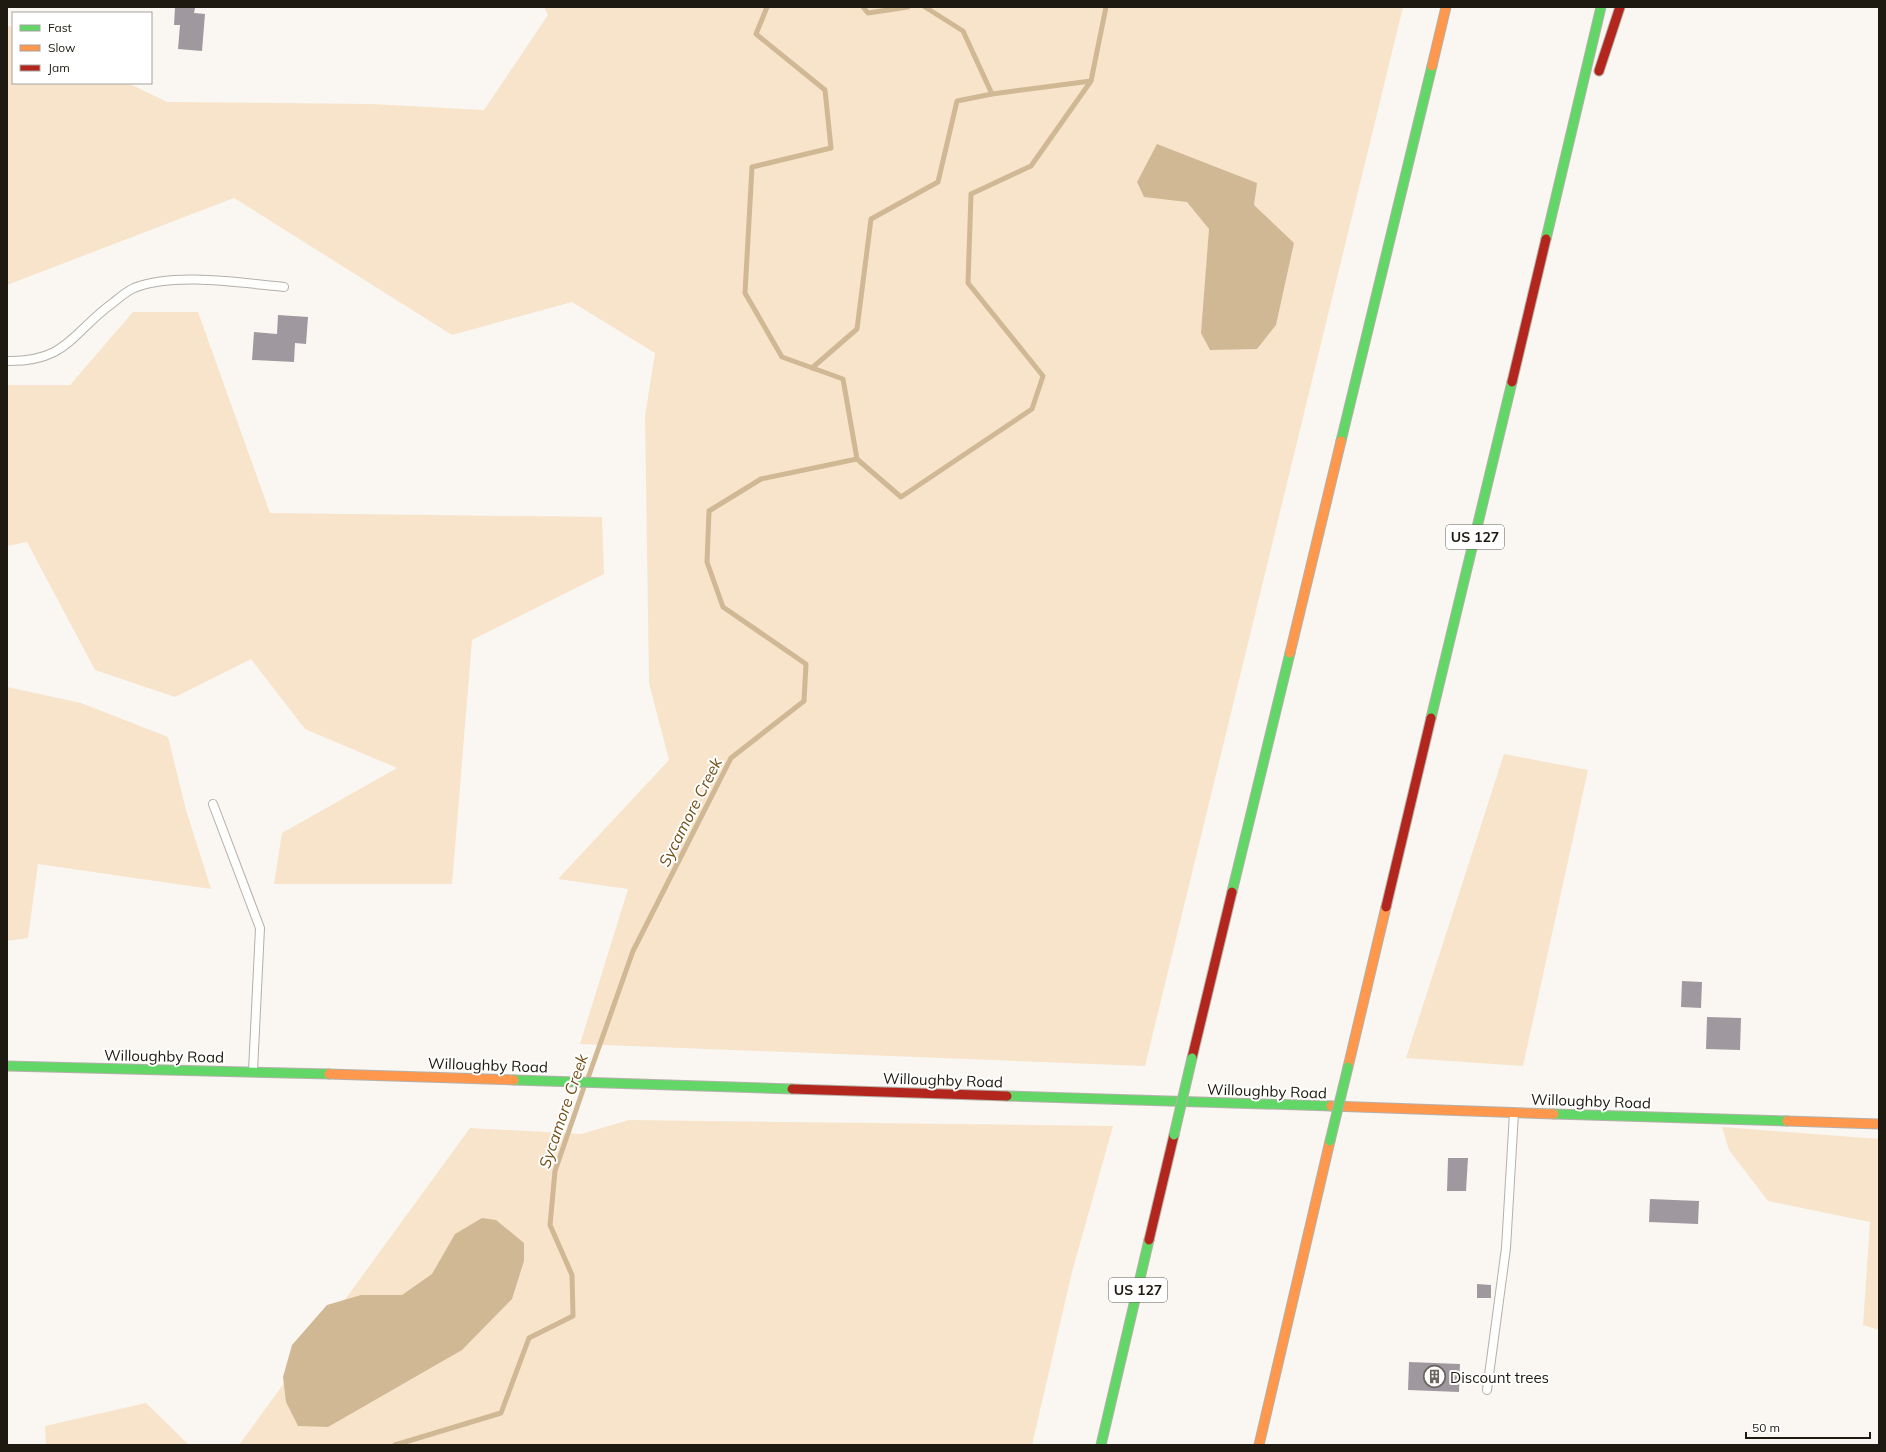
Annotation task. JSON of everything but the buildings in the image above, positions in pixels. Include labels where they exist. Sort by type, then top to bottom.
[{"type":"main road","name":"US 127","points":[[1101,1445],[1192,1058],[1446,7]]},
{"type":"main road","name":"US 127","points":[[1259,1445],[1330,1141],[1601,7]]},
{"type":"main road","points":[[1597,76],[1620,7]]},
{"type":"main road","points":[[1553,211],[1587,106]]},
{"type":"main road","name":"Willoughby Road","points":[[7,1066],[524,1080],[1879,1124]]},
{"type":"lane","points":[[7,361],[25,362],[44,358],[57,351],[76,338],[106,307],[132,289],[152,282],[169,279],[238,282],[284,287]]},
{"type":"lane","points":[[213,804],[260,928],[253,1072]]},
{"type":"lane","points":[[1487,1390],[1506,1248],[1514,1113]]},
{"type":"shaded area","points":[[544,7],[1403,7],[1145,1066],[580,1044],[628,889],[558,879],[669,760],[649,683],[645,416],[655,353],[572,302],[452,335],[234,198],[7,285],[7,25],[12,28],[12,84],[130,84],[167,102],[372,104],[484,110],[548,15]]},
{"type":"shaded area","points":[[1157,144],[1257,183],[1254,205],[1294,243],[1276,325],[1257,349],[1210,350],[1201,333],[1209,229],[1187,202],[1144,197],[1137,182]]},
{"type":"shaded area","points":[[133,312],[198,312],[270,513],[602,517],[604,574],[472,640],[452,884],[274,884],[282,833],[397,768],[305,729],[251,659],[175,697],[95,670],[27,542],[7,546],[7,385],[70,385]]},
{"type":"shaded area","points":[[7,687],[81,703],[168,737],[186,810],[211,889],[38,864],[28,938],[7,941]]},
{"type":"shaded area","points":[[1504,754],[1588,770],[1523,1066],[1406,1058]]},
{"type":"shaded area","points":[[629,1120],[1113,1126],[1072,1272],[1032,1445],[239,1445],[470,1128],[581,1134]]},
{"type":"shaded area","points":[[1722,1127],[1879,1139],[1879,1330],[1863,1325],[1870,1222],[1768,1201],[1729,1150]]},
{"type":"shaded area","points":[[482,1218],[496,1220],[524,1243],[524,1261],[512,1299],[462,1350],[328,1427],[298,1426],[286,1402],[283,1377],[292,1345],[327,1305],[361,1295],[402,1295],[432,1274],[455,1234]]},
{"type":"shaded area","points":[[146,1403],[189,1445],[46,1445],[45,1426]]},
{"type":"waterway","name":"Sycamore Creek","points":[[588,1078],[633,951],[731,758],[804,701],[806,664],[723,607],[707,562],[709,511],[761,479],[857,459],[843,379],[782,357],[745,293],[752,167],[831,148],[825,90],[756,34],[767,7]]},
{"type":"waterway","name":"Sycamore Creek","points":[[863,7],[868,13],[908,7]]},
{"type":"waterway","name":"Sycamore Creek","points":[[925,7],[963,31],[992,94],[1091,81],[1106,7]]},
{"type":"waterway","points":[[857,459],[901,497],[1032,409],[1043,376],[968,283],[971,194],[1031,166],[1091,81]]},
{"type":"waterway","points":[[812,368],[857,329],[871,219],[938,182],[957,101],[992,94]]},
{"type":"waterway","name":"Sycamore Creek","points":[[395,1445],[501,1413],[529,1338],[573,1316],[572,1275],[550,1225],[555,1171],[584,1087]]},
{"type":"traffic: fast","points":[[1546,239],[1601,7]]},
{"type":"traffic: fast","points":[[1341,441],[1432,66]]},
{"type":"traffic: fast","points":[[1431,718],[1512,382]]},
{"type":"traffic: fast","points":[[1232,892],[1290,653]]},
{"type":"traffic: fast","points":[[1174,1135],[1192,1058]]},
{"type":"traffic: fast","points":[[7,1066],[329,1074]]},
{"type":"traffic: fast","points":[[1330,1141],[1348,1067]]},
{"type":"traffic: fast","points":[[514,1080],[792,1089]]},
{"type":"traffic: fast","points":[[1007,1096],[1331,1106]]},
{"type":"traffic: fast","points":[[1554,1114],[1787,1121]]},
{"type":"traffic: fast","points":[[1101,1445],[1149,1240]]},
{"type":"traffic: slow","points":[[1432,66],[1446,7]]},
{"type":"traffic: slow","points":[[1290,653],[1341,441]]},
{"type":"traffic: slow","points":[[1348,1067],[1386,907]]},
{"type":"traffic: slow","points":[[329,1074],[514,1080]]},
{"type":"traffic: slow","points":[[1331,1106],[1554,1114]]},
{"type":"traffic: slow","points":[[1787,1121],[1879,1124]]},
{"type":"traffic: slow","points":[[1259,1445],[1330,1141]]},
{"type":"traffic: jam","points":[[1599,71],[1620,7]]},
{"type":"traffic: jam","points":[[1512,382],[1546,239]]},
{"type":"traffic: jam","points":[[1386,907],[1431,718]]},
{"type":"traffic: jam","points":[[1192,1058],[1232,892]]},
{"type":"traffic: jam","points":[[792,1089],[1007,1096]]},
{"type":"traffic: jam","points":[[1149,1240],[1174,1135]]},
{"type":"place","name":"Discount trees","points":[[1434,1377]]}]
